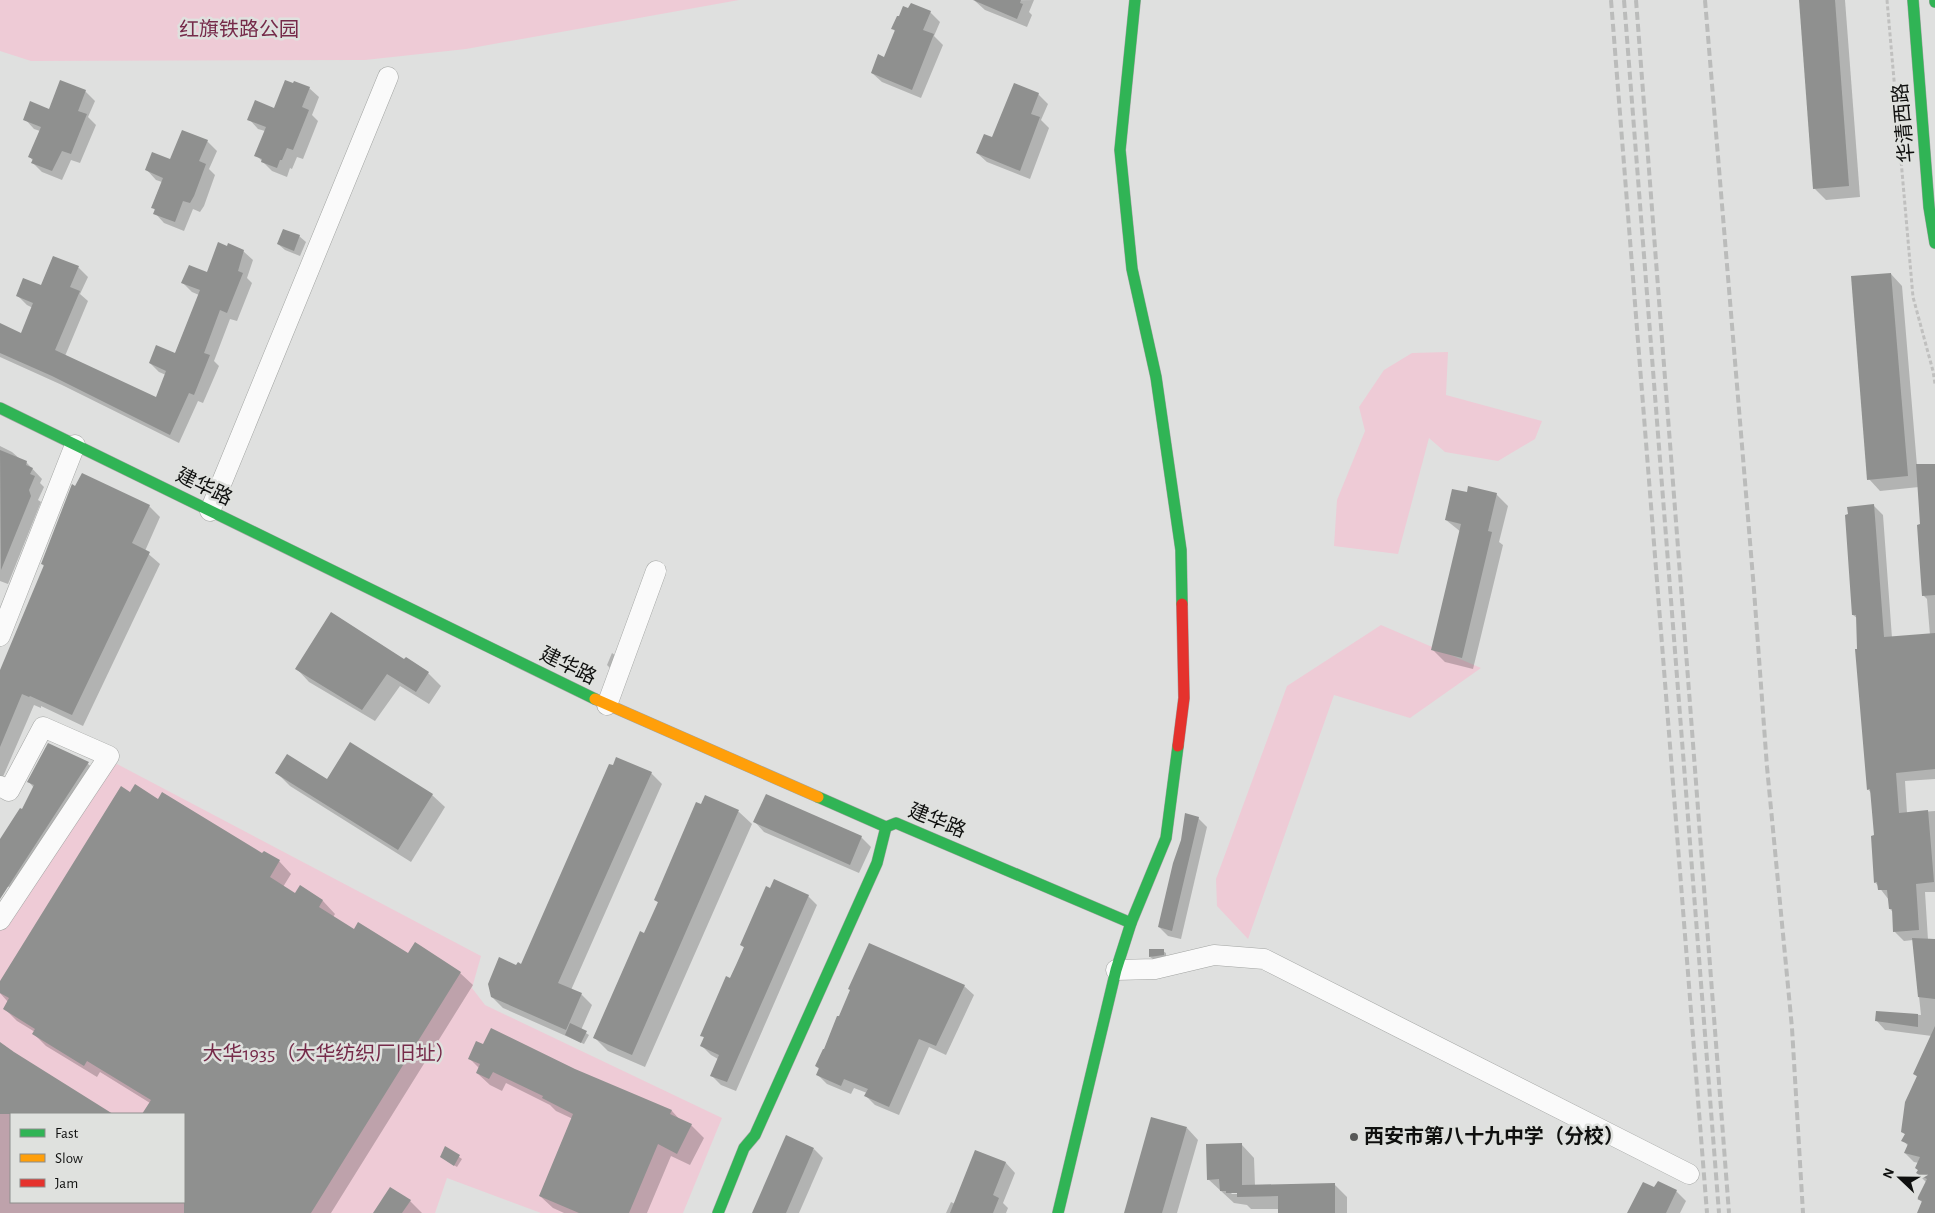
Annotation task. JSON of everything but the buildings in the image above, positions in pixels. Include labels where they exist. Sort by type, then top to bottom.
[{"type":"street","points":[[1058,1213],[1116,970],[1131,923],[1166,838],[1184,698],[1181,550],[1156,377],[1132,269],[1120,150],[1135,0]]},
{"type":"street","name":"华清西路","points":[[1913,0],[1929,207],[1935,243]]},
{"type":"street","points":[[210,511],[388,77]]},
{"type":"street","name":"建华路","points":[[0,408],[607,706],[886,827],[896,823],[1131,923]]},
{"type":"street","points":[[1,629],[75,445]]},
{"type":"street","points":[[607,706],[656,571]]},
{"type":"street","points":[[0,786],[9,790],[43,727],[109,756],[0,920]]},
{"type":"street","points":[[718,1213],[744,1148],[755,1135],[877,863],[886,827]]},
{"type":"street","points":[[1116,970],[1155,969],[1214,955],[1264,959],[1690,1174]]},
{"type":"green space","name":"红旗铁路公园","points":[[0,0],[739,0],[466,49],[365,60],[31,61],[0,51]]},
{"type":"green space","points":[[1448,352],[1446,395],[1542,421],[1535,439],[1498,461],[1445,452],[1429,438],[1398,554],[1334,546],[1337,500],[1365,431],[1359,407],[1384,370],[1412,353]]},
{"type":"green space","points":[[1381,625],[1481,668],[1410,718],[1334,695],[1248,939],[1217,906],[1216,879],[1287,686]]},
{"type":"green space","name":"大华1935（大华纺织厂旧址）","points":[[117,764],[481,956],[472,988],[485,1005],[722,1118],[683,1213],[541,1213],[447,1178],[435,1213],[0,1213],[0,927],[97,777]]},
{"type":"railway","points":[[1611,0],[1707,1213]]},
{"type":"railway","points":[[1624,0],[1719,1213]]},
{"type":"railway","points":[[1636,0],[1729,1213]]},
{"type":"railway","points":[[1705,0],[1767,767],[1792,1028],[1803,1213]]},
{"type":"traffic: fast","points":[[1135,0],[1120,150],[1132,269],[1156,377],[1181,550],[1182,604]]},
{"type":"traffic: fast","points":[[1913,0],[1929,207],[1935,243]]},
{"type":"traffic: fast","points":[[0,408],[595,699]]},
{"type":"traffic: fast","points":[[1058,1213],[1116,970],[1131,923],[1166,838],[1178,746]]},
{"type":"traffic: fast","points":[[818,797],[886,827],[896,823],[1131,923]]},
{"type":"traffic: fast","points":[[718,1213],[744,1148],[755,1135],[877,863],[886,827]]},
{"type":"traffic: slow","points":[[595,699],[818,797]]},
{"type":"traffic: jam","points":[[1178,746],[1184,698],[1182,604]]},
{"type":"place","name":"西安市第八十九中学（分校）","points":[[1354,1137]]}]
